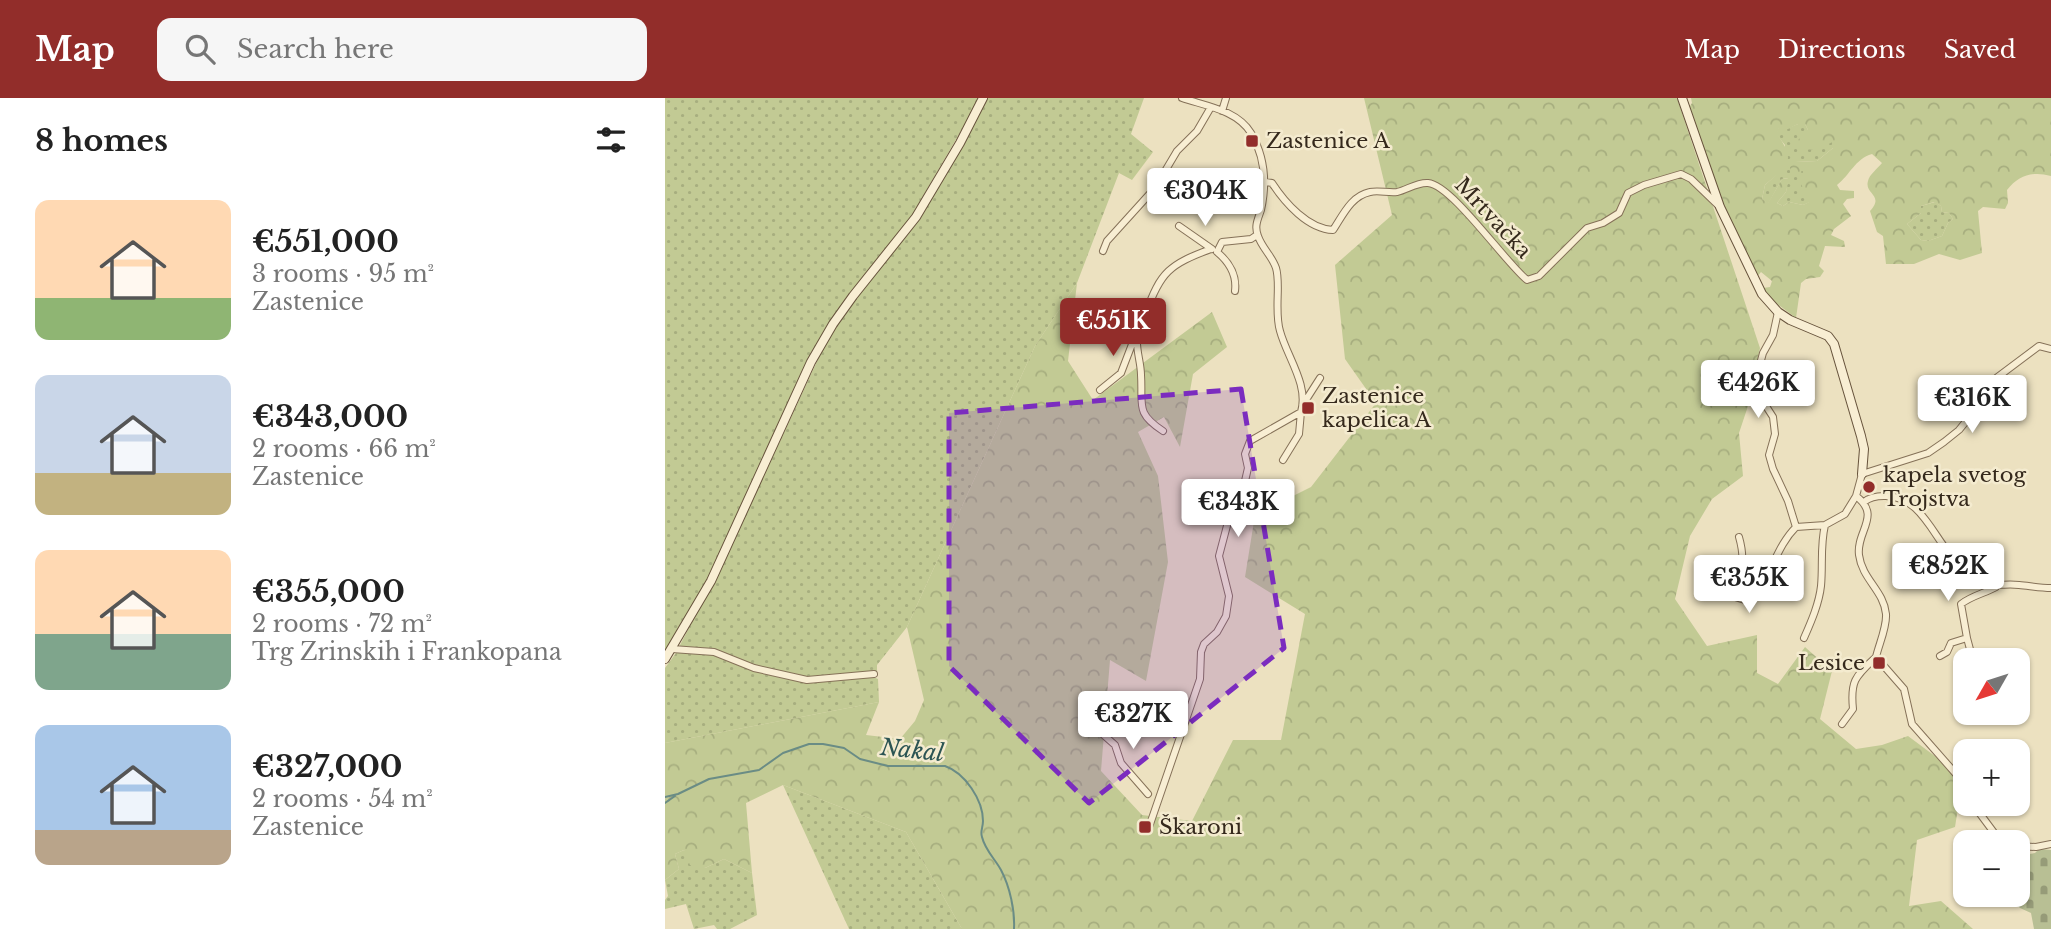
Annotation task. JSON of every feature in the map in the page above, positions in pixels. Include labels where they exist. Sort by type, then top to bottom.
[{"type":"main road","points":[[665,659],[711,581],[811,362],[846,305],[916,217],[983,98]]},
{"type":"main road","points":[[1682,98],[1720,207],[1762,294],[1778,312],[1828,336],[1835,344],[1864,449],[1862,474]]},
{"type":"street","points":[[1182,98],[1241,120],[1249,130],[1263,164],[1266,182],[1257,222],[1257,235],[1277,269],[1276,318],[1304,392],[1304,403]]},
{"type":"street","points":[[1222,111],[1226,98]]},
{"type":"street","points":[[1103,251],[1107,241],[1155,188],[1177,151],[1196,131],[1211,107]]},
{"type":"street","name":"Mrtvačka","points":[[1266,182],[1272,183],[1285,202],[1320,229],[1333,230],[1352,201],[1368,192],[1397,192],[1426,183],[1440,186],[1527,280],[1539,276],[1587,228],[1603,223],[1619,212],[1627,193],[1644,185],[1681,174],[1691,179],[1720,207]]},
{"type":"street","points":[[1179,226],[1223,257],[1235,278],[1235,291]]},
{"type":"street","points":[[1100,390],[1121,373],[1155,287],[1173,265],[1214,251],[1222,243],[1251,239],[1257,235]]},
{"type":"street","points":[[1778,312],[1773,335],[1763,353],[1757,374],[1764,403],[1773,418],[1775,434],[1769,455],[1789,500],[1796,527]]},
{"type":"street","points":[[1136,334],[1141,359],[1142,412],[1151,423],[1163,431]]},
{"type":"street","points":[[1713,574],[1735,597],[1745,601],[1752,597],[1763,586],[1784,541],[1796,527],[1825,526],[1845,513],[1856,496],[1862,474],[1928,453],[1959,430],[1972,414],[1978,396],[1987,385],[2039,346],[2051,349]]},
{"type":"street","points":[[1283,460],[1299,434],[1304,403],[1320,378]]},
{"type":"street","points":[[1148,830],[1200,679],[1201,652],[1226,615],[1229,596],[1219,556],[1233,503],[1245,481],[1248,468],[1246,447],[1250,441],[1301,412]]},
{"type":"street","points":[[1842,724],[1853,709],[1851,688],[1855,677],[1876,657],[1887,619],[1884,602],[1866,576],[1859,559],[1858,547],[1868,518],[1864,502],[1856,496]]},
{"type":"street","points":[[1864,502],[1868,498],[1893,496],[1909,503],[1924,517],[1955,559],[1979,578],[1996,587]]},
{"type":"street","points":[[1804,638],[1821,586],[1821,549],[1825,526]]},
{"type":"street","points":[[1730,592],[1741,575],[1742,547],[1739,537]]},
{"type":"street","points":[[1970,648],[1961,604],[1967,599],[1996,587],[2017,584],[2051,588]]},
{"type":"street","points":[[1940,656],[1947,652],[1951,643],[1967,638]]},
{"type":"street","points":[[672,649],[715,652],[754,668],[807,680],[874,674]]},
{"type":"street","points":[[1876,657],[1904,689],[1912,724],[1953,771]]},
{"type":"street","points":[[1098,730],[1115,745],[1121,763],[1157,804]]},
{"type":"street","points":[[1148,794],[1160,792]]},
{"type":"street","points":[[2030,847],[2051,844]]},
{"type":"highlighted area","points":[[1241,389],[1284,648],[1089,803],[949,666],[949,413]]},
{"type":"green space","points":[[665,98],[980,98],[911,217],[831,321],[715,565],[665,654]]},
{"type":"green space","points":[[986,98],[1144,98],[1131,134],[1153,152],[1132,180],[1119,173],[1077,283],[1035,346],[907,627],[877,665],[877,671],[807,677],[757,666],[715,650],[679,647],[727,555],[826,342],[920,217]]},
{"type":"green space","points":[[1364,98],[1677,98],[1760,348],[1748,406],[1739,433],[1743,476],[1712,499],[1690,536],[1675,599],[1707,646],[1757,635],[1757,673],[1778,684],[1805,647],[1832,671],[1820,719],[1856,749],[1882,745],[1908,736],[1953,770],[1953,816],[1957,816],[1955,827],[1917,840],[1909,906],[1941,901],[1973,929],[962,929],[906,832],[783,785],[746,803],[752,873],[724,859],[705,868],[690,865],[684,850],[675,854],[679,869],[665,880],[665,743],[879,702],[866,735],[900,739],[915,721],[924,700],[907,627],[1035,346],[1077,283],[1068,361],[1093,400],[1212,312],[1227,347],[1193,374],[1180,447],[1164,417],[1138,432],[1158,476],[1168,562],[1146,681],[1110,660],[1101,771],[1142,815],[1192,821],[1233,740],[1281,740],[1305,614],[1245,577],[1255,515],[1311,487],[1376,403],[1345,359],[1335,265],[1392,215]]},
{"type":"green space","points":[[1691,98],[2051,98],[2051,176],[2032,174],[2021,178],[2007,190],[2008,203],[2005,209],[1983,207],[1978,211],[1982,253],[1960,260],[1939,254],[1914,264],[1886,264],[1883,236],[1877,232],[1870,211],[1875,198],[1868,185],[1870,176],[1882,163],[1872,154],[1866,156],[1837,185],[1840,190],[1854,191],[1854,198],[1847,199],[1843,204],[1851,216],[1834,229],[1831,235],[1844,241],[1845,247],[1825,246],[1819,266],[1824,271],[1820,277],[1806,279],[1801,283],[1796,318],[1768,297],[1763,288],[1770,287],[1772,281],[1761,272],[1756,278],[1726,213],[1688,109],[1692,103]],"holes":[[[1798,124],[1805,124],[1808,130],[1798,140],[1805,148],[1818,149],[1832,142],[1833,148],[1817,161],[1795,162],[1790,167],[1790,174],[1803,171],[1801,184],[1809,202],[1803,205],[1789,202],[1783,206],[1777,203],[1786,192],[1789,178],[1782,179],[1768,203],[1762,199],[1765,185],[1784,168],[1788,158],[1777,134],[1779,128],[1786,130]],[[1934,202],[1941,206],[1942,212],[1949,213],[1953,219],[1942,236],[1928,241],[1921,240],[1907,224],[1921,213],[1921,206]]]},
{"type":"green space","points":[[1805,124],[1808,130],[1833,141],[1833,148],[1817,161],[1796,162],[1804,170],[1810,202],[1803,205],[1789,202],[1783,206],[1777,203],[1786,192],[1788,178],[1782,179],[1768,204],[1762,199],[1765,185],[1776,175],[1785,145],[1776,134],[1779,127],[1786,129]]},
{"type":"green space","points":[[1935,202],[1941,206],[1942,212],[1949,213],[1953,219],[1942,236],[1928,241],[1921,240],[1907,224],[1921,213],[1921,206]]},
{"type":"green space","points":[[676,653],[711,653],[809,681],[871,676],[878,679],[879,702],[665,743],[665,668]]},
{"type":"green space","points":[[783,785],[906,832],[962,929],[849,929]]},
{"type":"green space","points":[[2039,849],[2051,850],[2051,929],[2034,929],[2031,913],[2019,907],[2030,907],[2030,854]]},
{"type":"green space","points":[[684,850],[705,868],[724,859],[752,873],[757,915],[730,929],[717,929],[714,925],[694,929],[686,904],[665,909],[668,896],[665,880],[679,869],[675,854]]},
{"type":"waterway","name":"Nakal","points":[[665,797],[678,794],[709,779],[759,770],[783,753],[809,744],[844,748],[860,759],[888,766],[945,766],[966,781],[980,805],[983,821],[981,835],[1007,884],[1013,907],[1014,929]]},
{"type":"waterway","name":"Nakal","points":[[665,803],[675,796]]},
{"type":"place","name":"Zastenice A","points":[[1252,141]]},
{"type":"place","name":"Zastenice kapelica A","points":[[1308,408]]},
{"type":"place","name":"kapela svetog Trojstva","points":[[1869,487]]},
{"type":"place","name":"Lesice","points":[[1879,663]]},
{"type":"place","name":"Škaroni","points":[[1145,827]]}]
